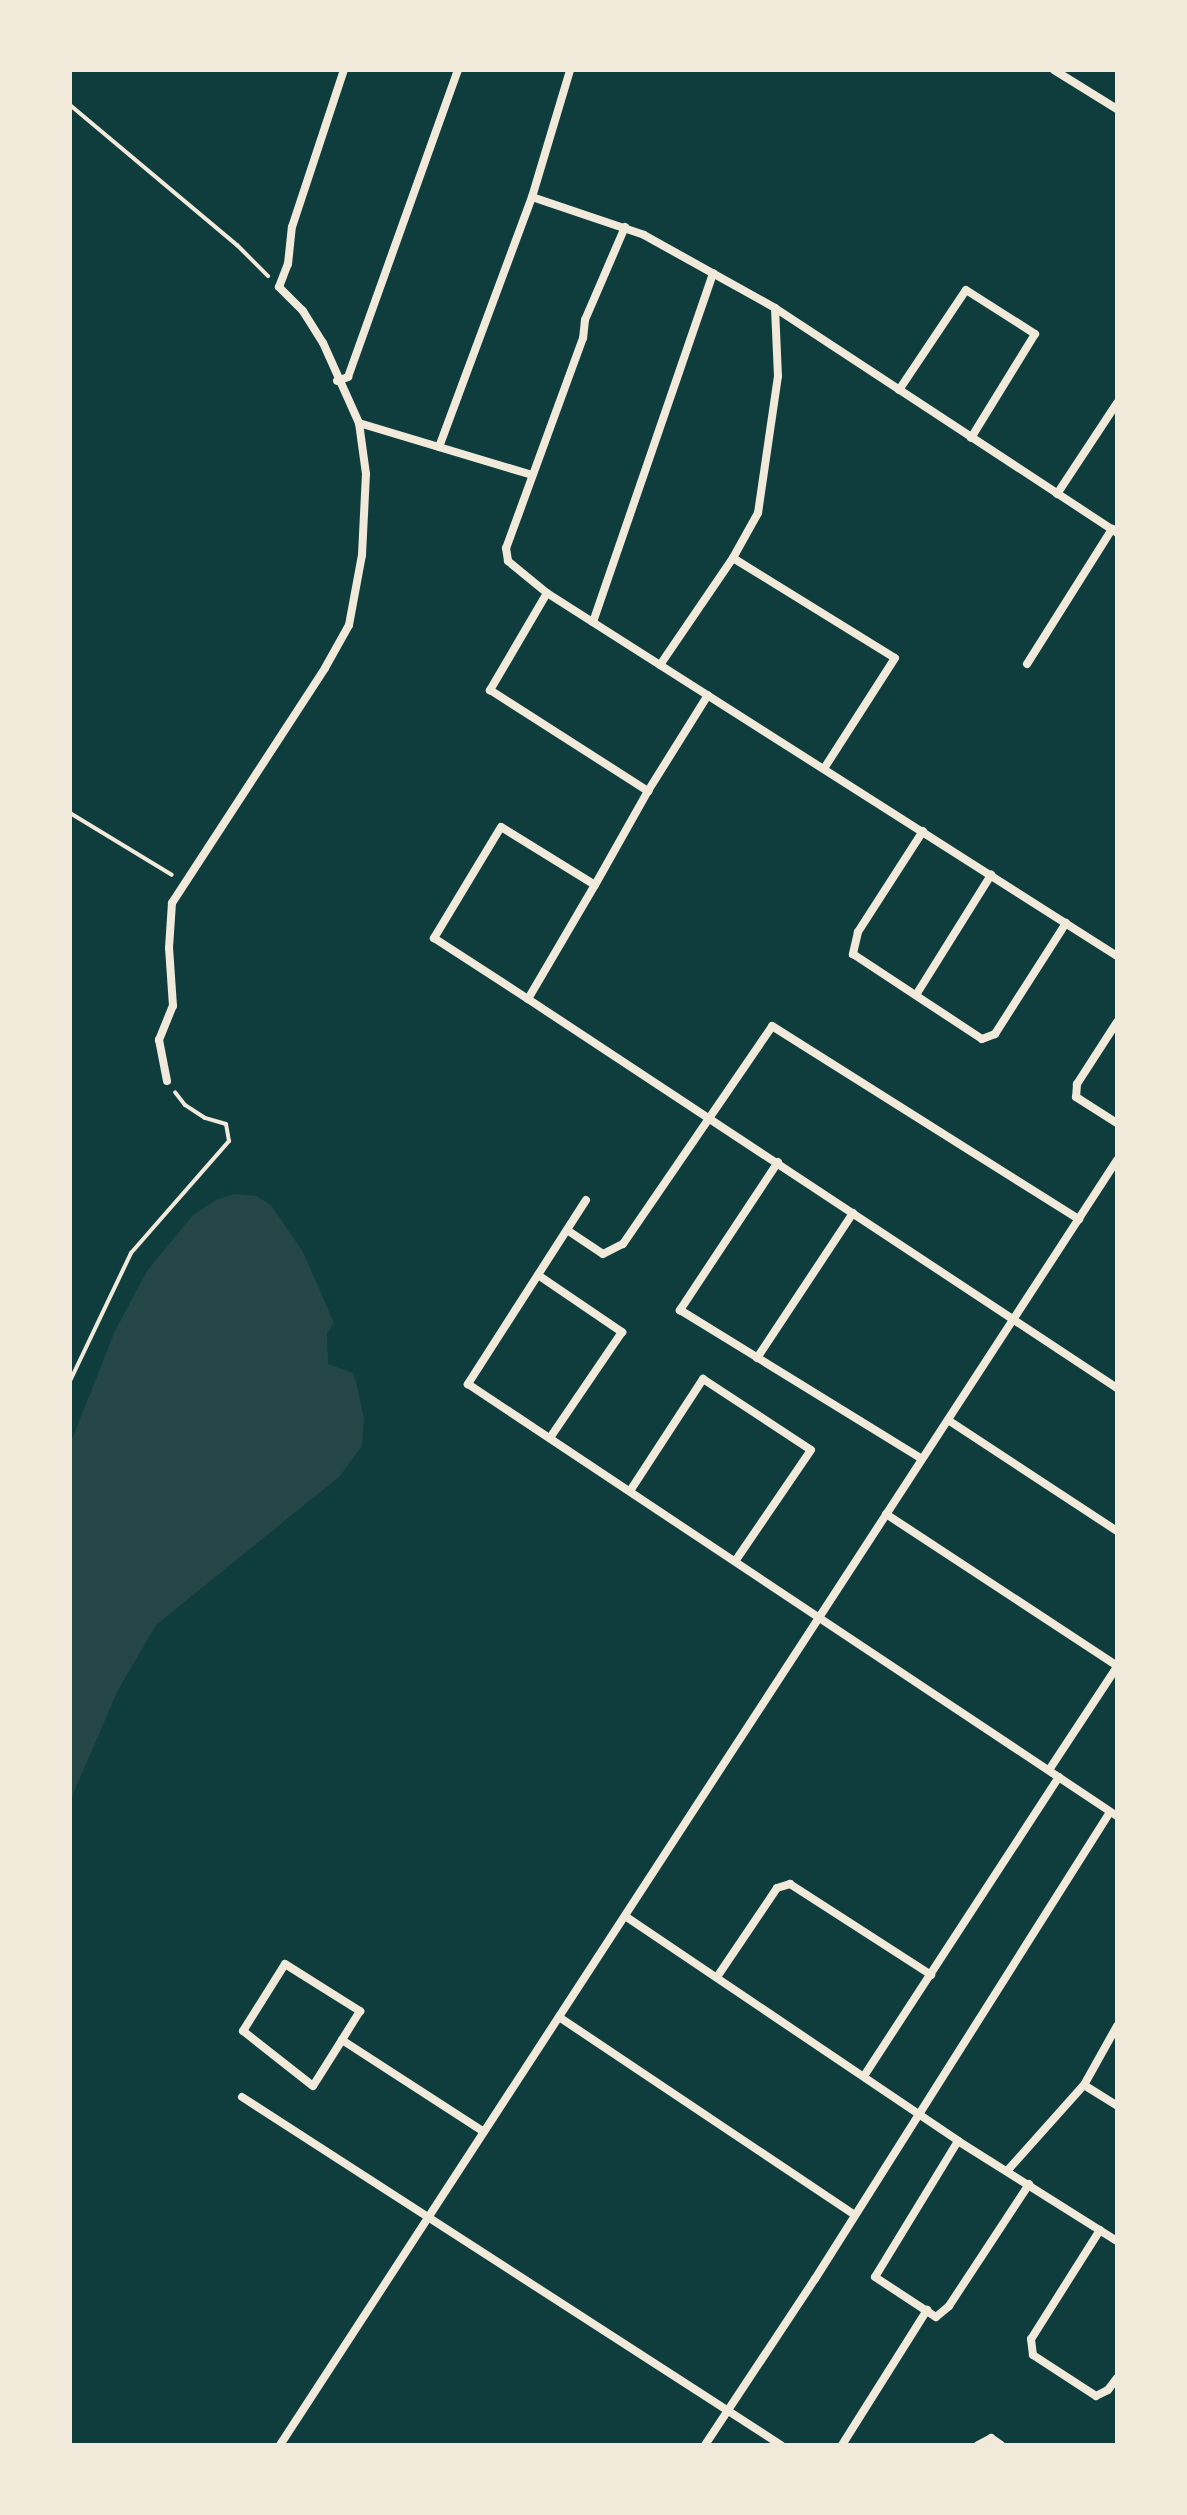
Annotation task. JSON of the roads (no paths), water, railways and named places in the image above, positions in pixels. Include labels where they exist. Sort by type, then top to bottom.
[{"type":"street","points":[[167,1081],[159,1040],[173,1006],[169,948],[172,903],[325,668],[349,625],[366,509],[359,423],[337,381],[323,343],[310,322],[279,287],[288,264],[292,227],[344,70]]},
{"type":"street","points":[[337,381],[348,377],[458,70]]},
{"type":"street","points":[[439,447],[532,197],[570,70]]},
{"type":"street","points":[[1054,70],[1117,109]]},
{"type":"street","points":[[532,197],[625,227],[775,308],[1114,531],[1027,664]]},
{"type":"street","points":[[625,227],[585,320],[583,338],[506,548],[508,561],[547,593],[825,767],[1117,956]]},
{"type":"street","points":[[593,622],[713,273]]},
{"type":"street","points":[[899,390],[966,290],[1035,334],[971,438]]},
{"type":"street","points":[[660,665],[733,558],[758,513],[778,376],[775,308]]},
{"type":"street","points":[[1057,494],[1117,403]]},
{"type":"street","points":[[359,423],[532,475]]},
{"type":"street","points":[[733,558],[895,658],[825,767]]},
{"type":"street","points":[[547,593],[490,690],[648,791]]},
{"type":"street","points":[[528,999],[648,791],[708,695]]},
{"type":"street","points":[[595,885],[501,827],[434,938],[710,1116],[1117,1388]]},
{"type":"street","points":[[923,831],[858,932],[853,954],[982,1039],[995,1034],[1066,923]]},
{"type":"street","points":[[916,995],[991,875]]},
{"type":"street","points":[[1117,1022],[1077,1084],[1076,1097],[1117,1123]]},
{"type":"street","points":[[567,1230],[603,1254],[623,1244],[772,1026],[1079,1219]]},
{"type":"street","points":[[280,2445],[1117,1160]]},
{"type":"street","points":[[778,1162],[680,1310],[922,1459]]},
{"type":"street","points":[[586,1200],[468,1384],[1114,1814],[705,2445]]},
{"type":"street","points":[[757,1358],[853,1213]]},
{"type":"street","points":[[538,1275],[622,1332],[550,1438]]},
{"type":"street","points":[[630,1491],[703,1379],[811,1450],[736,1560]]},
{"type":"street","points":[[948,1420],[1117,1531]]},
{"type":"street","points":[[886,1514],[1117,1667],[1049,1770]]},
{"type":"street","points":[[864,2076],[1059,1777]]},
{"type":"street","points":[[717,1977],[777,1888],[790,1884],[931,1975]]},
{"type":"street","points":[[625,1916],[958,2141],[1117,2241]]},
{"type":"street","points":[[285,1964],[360,2011],[342,2040],[313,2086],[243,2031],[285,1964]]},
{"type":"street","points":[[559,2017],[855,2215]]},
{"type":"street","points":[[1007,2171],[1084,2085],[1117,2026]]},
{"type":"street","points":[[342,2040],[484,2132]]},
{"type":"street","points":[[1084,2085],[1117,2106]]},
{"type":"street","points":[[242,2097],[781,2445]]},
{"type":"street","points":[[958,2141],[875,2277],[936,2317],[949,2306],[1029,2184]]},
{"type":"street","points":[[1100,2230],[1031,2339],[1033,2355],[1096,2396],[1108,2390],[1117,2378]]},
{"type":"street","points":[[842,2445],[927,2310]]},
{"type":"street","points":[[978,2445],[980,2440],[991,2438],[1001,2445]]}]
